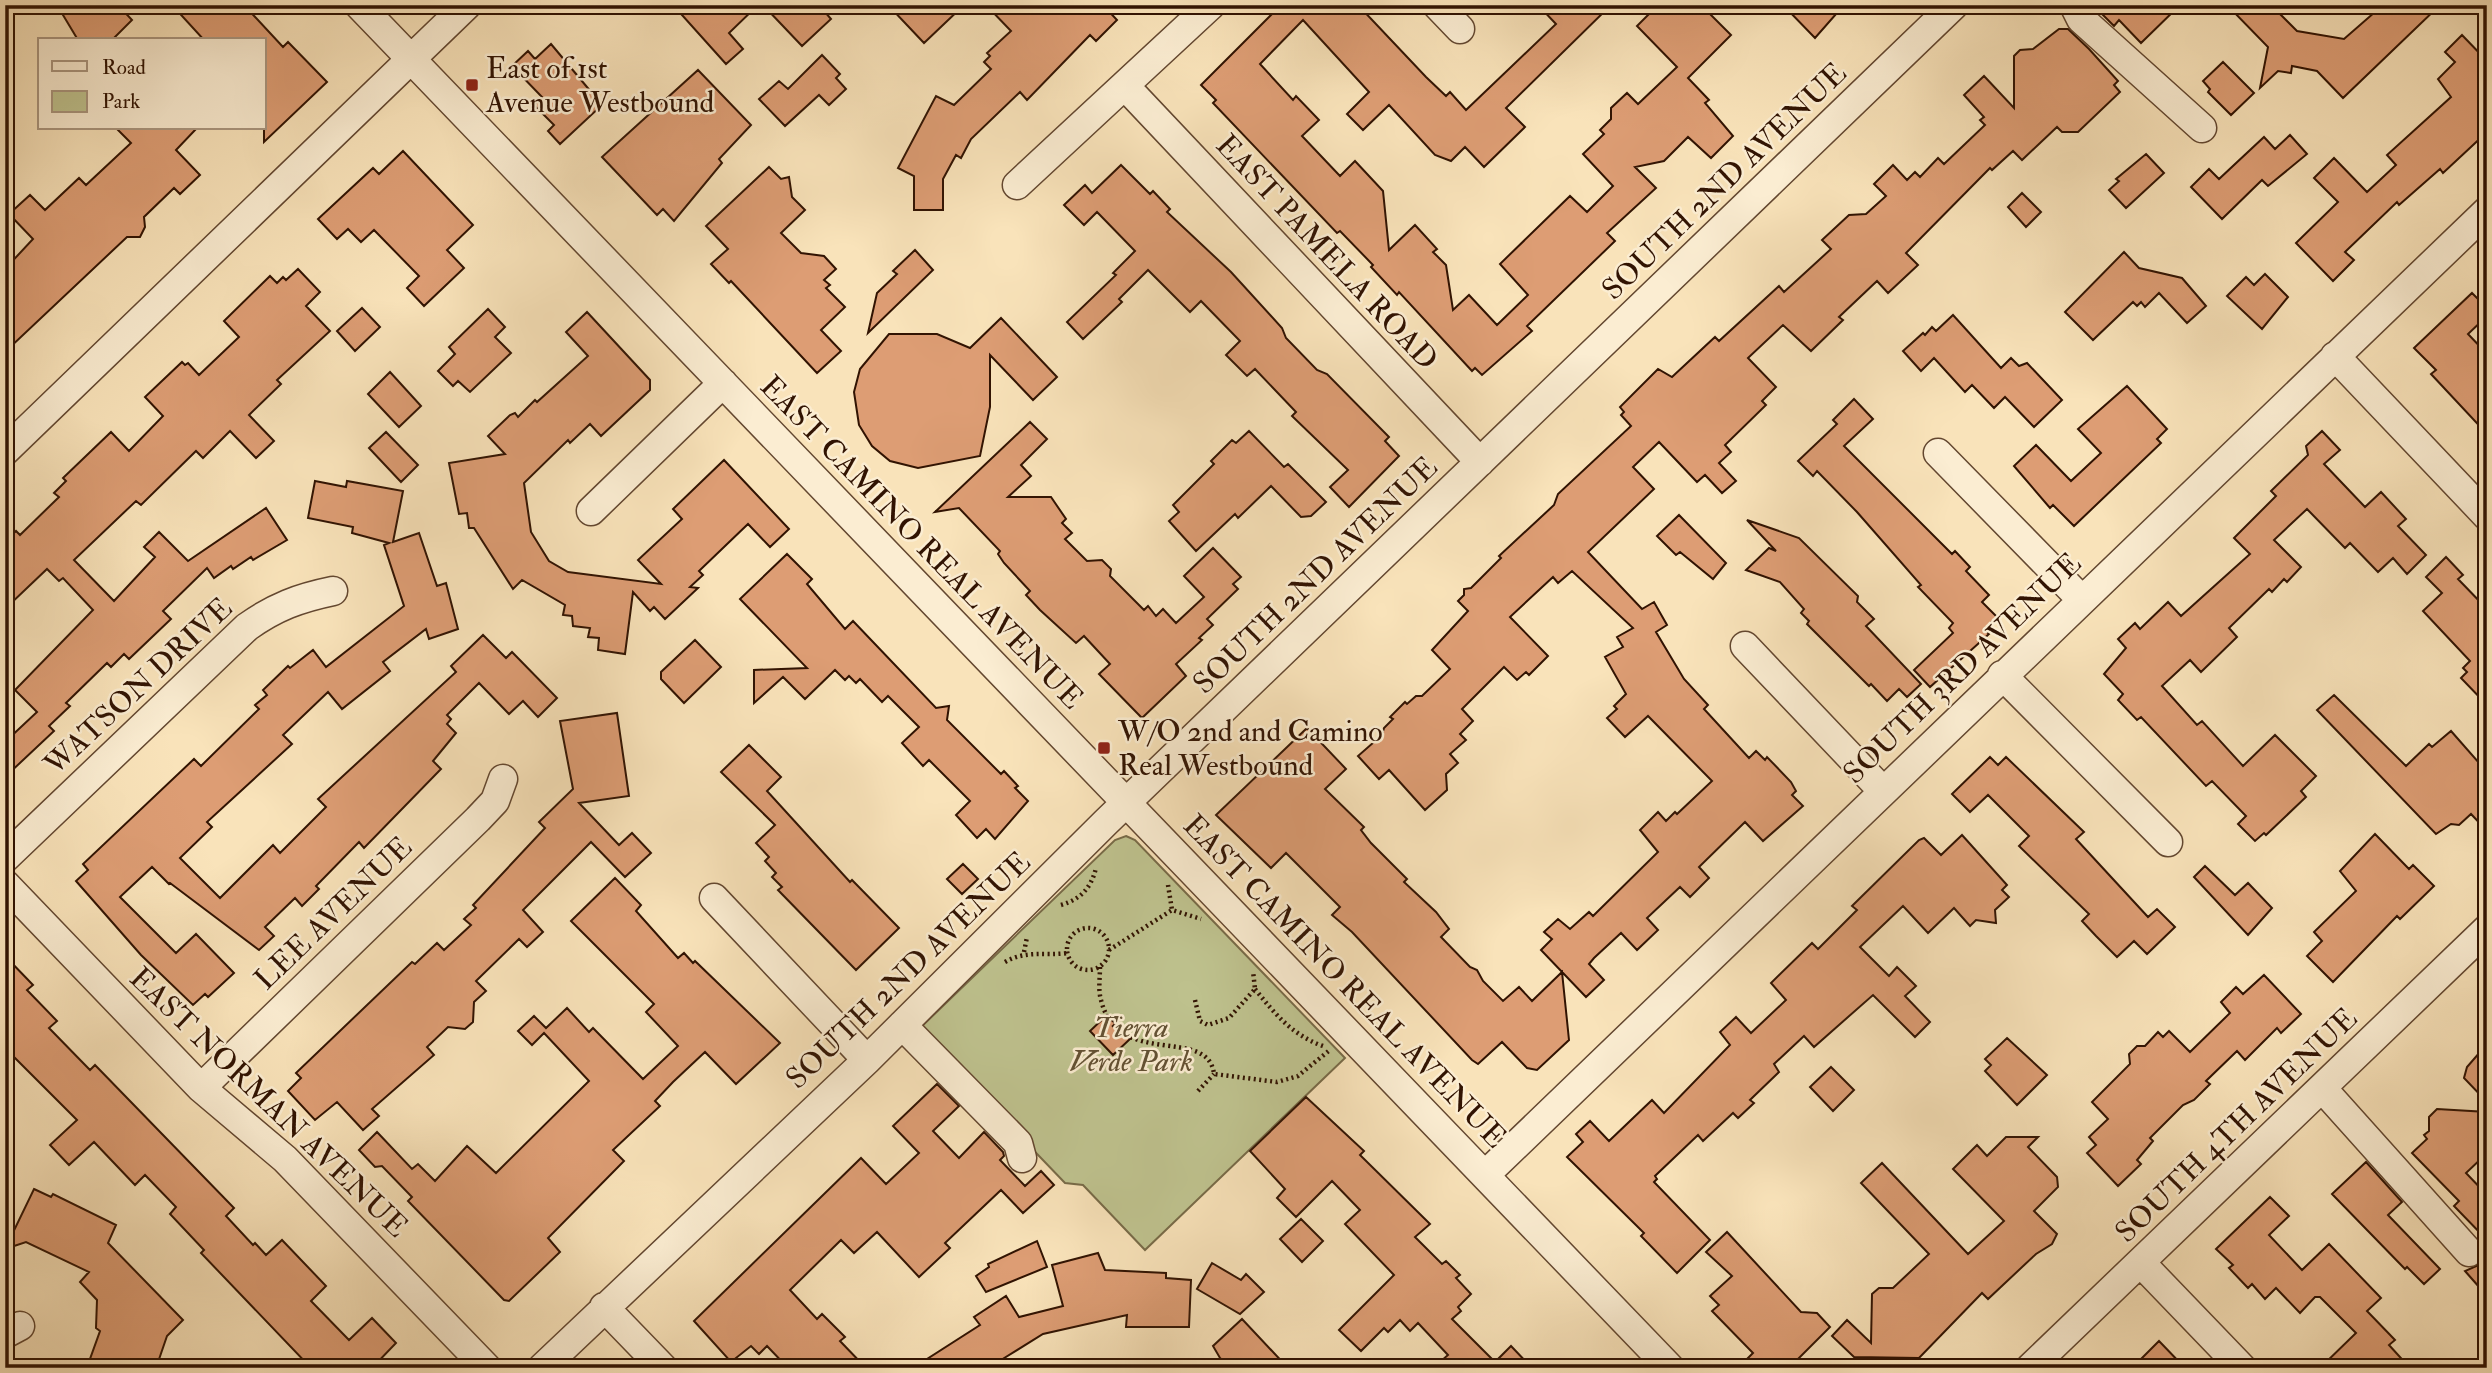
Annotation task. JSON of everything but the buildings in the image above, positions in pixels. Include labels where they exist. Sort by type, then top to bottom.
[{"type":"street","name":"EAST CAMINO REAL AVENUE","points":[[359,5],[1670,1368]]},
{"type":"street","points":[[5,451],[467,5]]},
{"type":"street","points":[[1017,185],[1126,87],[1211,5]]},
{"type":"street","points":[[1437,5],[1460,29]]},
{"type":"street","name":"SOUTH 2ND AVENUE","points":[[542,1368],[867,1060],[1128,802],[1954,5]]},
{"type":"street","points":[[2074,5],[2081,19],[2202,128]]},
{"type":"street","name":"EAST PAMELA ROAD","points":[[1126,87],[1480,462]]},
{"type":"street","name":"SOUTH 3RD AVENUE","points":[[1485,1175],[1882,790],[2487,211]]},
{"type":"street","points":[[2335,356],[2487,516]]},
{"type":"street","points":[[591,511],[723,383]]},
{"type":"street","points":[[1938,453],[2081,599]]},
{"type":"street","name":"WATSON DRIVE","points":[[5,858],[247,627],[272,609],[296,599],[333,591]]},
{"type":"street","points":[[1745,646],[1882,790]]},
{"type":"street","points":[[2002,675],[2168,842]]},
{"type":"street","name":"LEE AVENUE","points":[[201,1088],[478,819],[495,801],[503,779]]},
{"type":"street","name":"EAST NORMAN AVENUE","points":[[5,884],[201,1088],[285,1159],[487,1368]]},
{"type":"street","points":[[714,898],[867,1060]]},
{"type":"street","name":"SOUTH 4TH AVENUE","points":[[2030,1368],[2487,929]]},
{"type":"street","points":[[902,1025],[1018,1143],[1022,1158]]},
{"type":"street","points":[[2322,1088],[2469,1252]]},
{"type":"street","points":[[2141,1263],[2242,1368]]},
{"type":"street","points":[[604,1307],[663,1368]]},
{"type":"path","points":[[1210,922],[1172,910],[1110,950],[1100,967],[1100,999],[1107,1015],[1130,1039],[1165,1048],[1189,1047],[1208,1058],[1214,1074]]},
{"type":"path","points":[[1100,967],[1080,968],[1068,953],[1070,939],[1087,928],[1106,937],[1110,950]]},
{"type":"path","points":[[1024,952],[1026,931]]},
{"type":"path","points":[[1002,964],[1024,952],[1049,956],[1068,953]]},
{"type":"path","points":[[1214,1074],[1277,1082],[1298,1076],[1332,1048],[1306,1040],[1280,1021],[1255,989],[1251,964]]},
{"type":"path","points":[[1195,1000],[1200,1021],[1208,1025],[1220,1023],[1239,1009],[1255,989]]},
{"type":"path","points":[[1198,1091],[1214,1074]]},
{"type":"green space","name":"Tierra Verde Park","points":[[1126,836],[1135,840],[1345,1058],[1145,1250],[1083,1185],[1065,1183],[918,1030],[1115,840]]},
{"type":"place","name":"East of 1st Avenue Westbound","points":[[472,85]]},
{"type":"place","name":"W/O 2nd and Camino Real Westbound","points":[[1104,748]]}]
